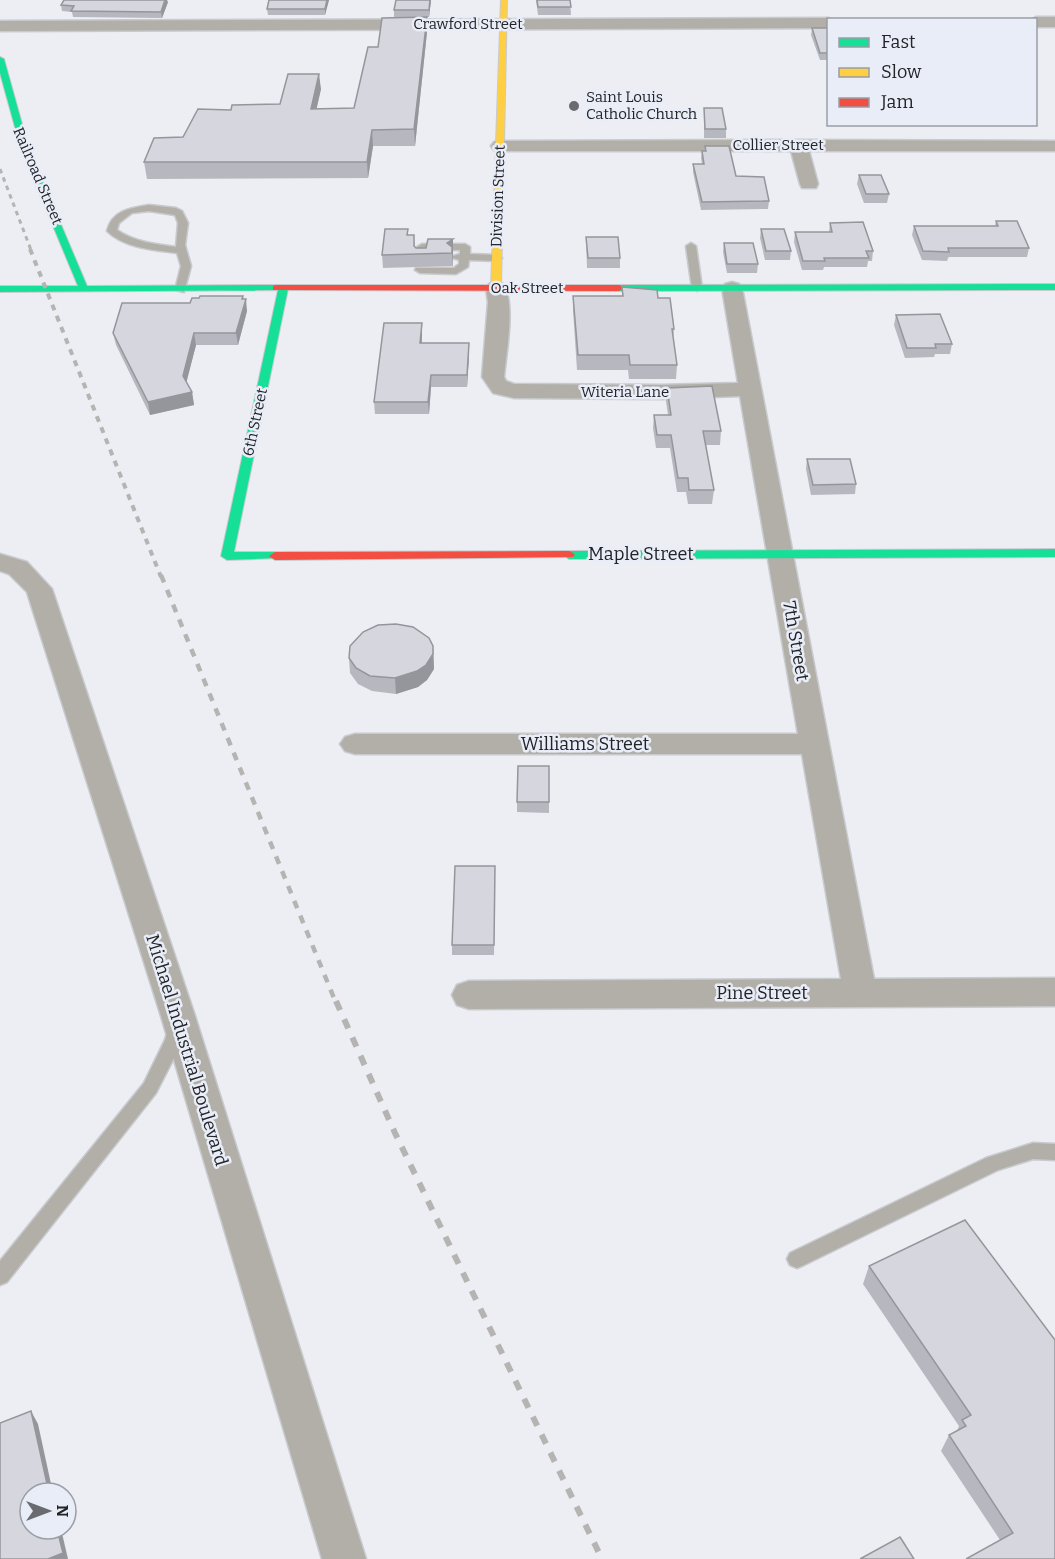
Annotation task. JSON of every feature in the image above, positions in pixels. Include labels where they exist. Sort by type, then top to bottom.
[{"type":"main road","name":"Division Street","points":[[496,288],[504,0]]},
{"type":"main road","name":"Railroad Street","points":[[0,59],[18,130],[30,162],[72,253],[84,290]]},
{"type":"main road","name":"Oak Street","points":[[0,289],[1055,287]]},
{"type":"main road","name":"6th Street","points":[[227,556],[283,289]]},
{"type":"main road","name":"Maple Street","points":[[227,556],[1055,553]]},
{"type":"street","points":[[1037,22],[1055,22]]},
{"type":"street","name":"Crawford Street","points":[[0,26],[827,23]]},
{"type":"street","points":[[798,145],[809,184]]},
{"type":"street","name":"Collier Street","points":[[500,146],[1055,146]]},
{"type":"street","name":"Division Street","points":[[496,288],[500,302],[493,377],[499,388]]},
{"type":"street","name":"7th Street","points":[[732,288],[860,993]]},
{"type":"street","name":"Witeria Lane","points":[[499,388],[514,391],[661,392],[750,389]]},
{"type":"street","name":"Michael Industrial Boulevard","points":[[0,562],[18,568],[39,589],[178,1016],[344,1559]]},
{"type":"street","name":"Williams Street","points":[[355,744],[814,744]]},
{"type":"street","name":"Pine Street","points":[[469,995],[1055,992]]},
{"type":"lane","points":[[180,290],[186,266],[179,237],[182,217],[173,210],[138,208],[121,214],[114,222],[112,231],[122,238],[182,251]]},
{"type":"lane","points":[[691,246],[698,288]]},
{"type":"lane","points":[[417,289],[422,247],[465,247],[459,258]]},
{"type":"lane","points":[[421,258],[434,257]]},
{"type":"lane","points":[[459,258],[496,258]]},
{"type":"lane","points":[[420,270],[456,271],[464,265],[459,258]]},
{"type":"lane","points":[[0,1276],[150,1088],[174,1040],[178,1016]]},
{"type":"lane","points":[[797,1259],[993,1164],[1034,1151],[1055,1152]]},
{"type":"building","points":[[64,0],[165,0],[161,12],[71,11],[74,6],[61,5]]},
{"type":"building","points":[[269,0],[327,0],[325,9],[267,9]]},
{"type":"building","points":[[396,0],[430,0],[429,10],[394,10]]},
{"type":"building","points":[[537,0],[570,0],[571,7],[538,7]]},
{"type":"building","points":[[427,17],[414,129],[372,130],[367,162],[144,162],[154,138],[183,137],[198,109],[231,110],[232,105],[280,104],[288,74],[319,74],[311,109],[354,108],[368,47],[378,47],[382,18]]},
{"type":"building","points":[[812,28],[827,28],[827,53],[820,53]]},
{"type":"building","points":[[704,108],[722,108],[726,129],[705,129]]},
{"type":"building","points":[[705,146],[729,146],[736,176],[764,177],[769,201],[702,202],[693,164],[704,164],[702,151],[706,151]]},
{"type":"building","points":[[859,175],[881,175],[889,194],[866,194]]},
{"type":"building","points":[[996,221],[1017,221],[1029,248],[948,248],[949,252],[923,251],[914,226],[998,226]]},
{"type":"building","points":[[863,222],[873,251],[866,251],[869,258],[824,258],[825,261],[803,261],[795,232],[832,232],[830,223]]},
{"type":"building","points":[[385,229],[408,229],[407,235],[414,235],[416,248],[426,248],[428,239],[453,239],[447,243],[452,247],[452,253],[382,255]]},
{"type":"building","points":[[761,229],[784,229],[791,251],[766,251]]},
{"type":"building","points":[[586,237],[618,237],[620,258],[588,258]]},
{"type":"building","points":[[724,243],[753,243],[758,264],[727,264]]},
{"type":"building","points":[[622,287],[657,290],[658,298],[670,298],[677,365],[630,365],[629,355],[578,355],[573,296],[623,296]]},
{"type":"building","points":[[243,296],[242,299],[246,299],[236,333],[194,333],[183,376],[192,392],[148,402],[113,333],[122,303],[190,303],[192,298]]},
{"type":"building","points":[[940,314],[952,344],[935,344],[936,348],[907,348],[896,315]]},
{"type":"building","points":[[384,323],[422,323],[420,343],[469,343],[467,375],[431,375],[428,402],[374,402]]},
{"type":"building","points":[[712,386],[721,431],[703,431],[714,490],[689,490],[688,478],[678,478],[671,435],[657,435],[654,415],[671,415],[667,388]]},
{"type":"building","points":[[807,459],[850,459],[856,484],[813,485]]},
{"type":"building","points":[[396,624],[413,627],[429,638],[433,646],[433,654],[426,665],[417,671],[395,678],[370,676],[356,668],[349,658],[350,646],[363,632],[378,625]]},
{"type":"building","points":[[518,766],[549,766],[549,802],[517,802]]},
{"type":"building","points":[[455,866],[495,866],[494,945],[452,945]]},
{"type":"building","points":[[965,1220],[1055,1340],[1055,1559],[966,1559],[1013,1533],[949,1435],[966,1426],[962,1420],[971,1415],[869,1266]]},
{"type":"building","points":[[31,1411],[46,1481],[18,1481],[18,1541],[60,1541],[63,1553],[48,1559],[0,1559],[0,1423]]},
{"type":"building","points":[[900,1537],[914,1559],[860,1559]]},
{"type":"railway","points":[[0,169],[31,250]]},
{"type":"railway","points":[[30,249],[161,577]]},
{"type":"railway","points":[[161,575],[336,1003]]},
{"type":"railway","points":[[336,1001],[395,1133],[602,1559]]},
{"type":"traffic: fast","points":[[0,59],[25,149],[84,290]]},
{"type":"traffic: fast","points":[[619,288],[1055,287]]},
{"type":"traffic: fast","points":[[0,289],[276,288]]},
{"type":"traffic: fast","points":[[275,556],[227,556],[283,289]]},
{"type":"traffic: fast","points":[[569,555],[1055,553]]},
{"type":"traffic: slow","points":[[496,288],[504,0]]},
{"type":"traffic: jam","points":[[276,288],[619,288]]},
{"type":"traffic: jam","points":[[275,556],[569,555]]},
{"type":"place","name":"Saint Louis Catholic Church","points":[[574,106]]}]
